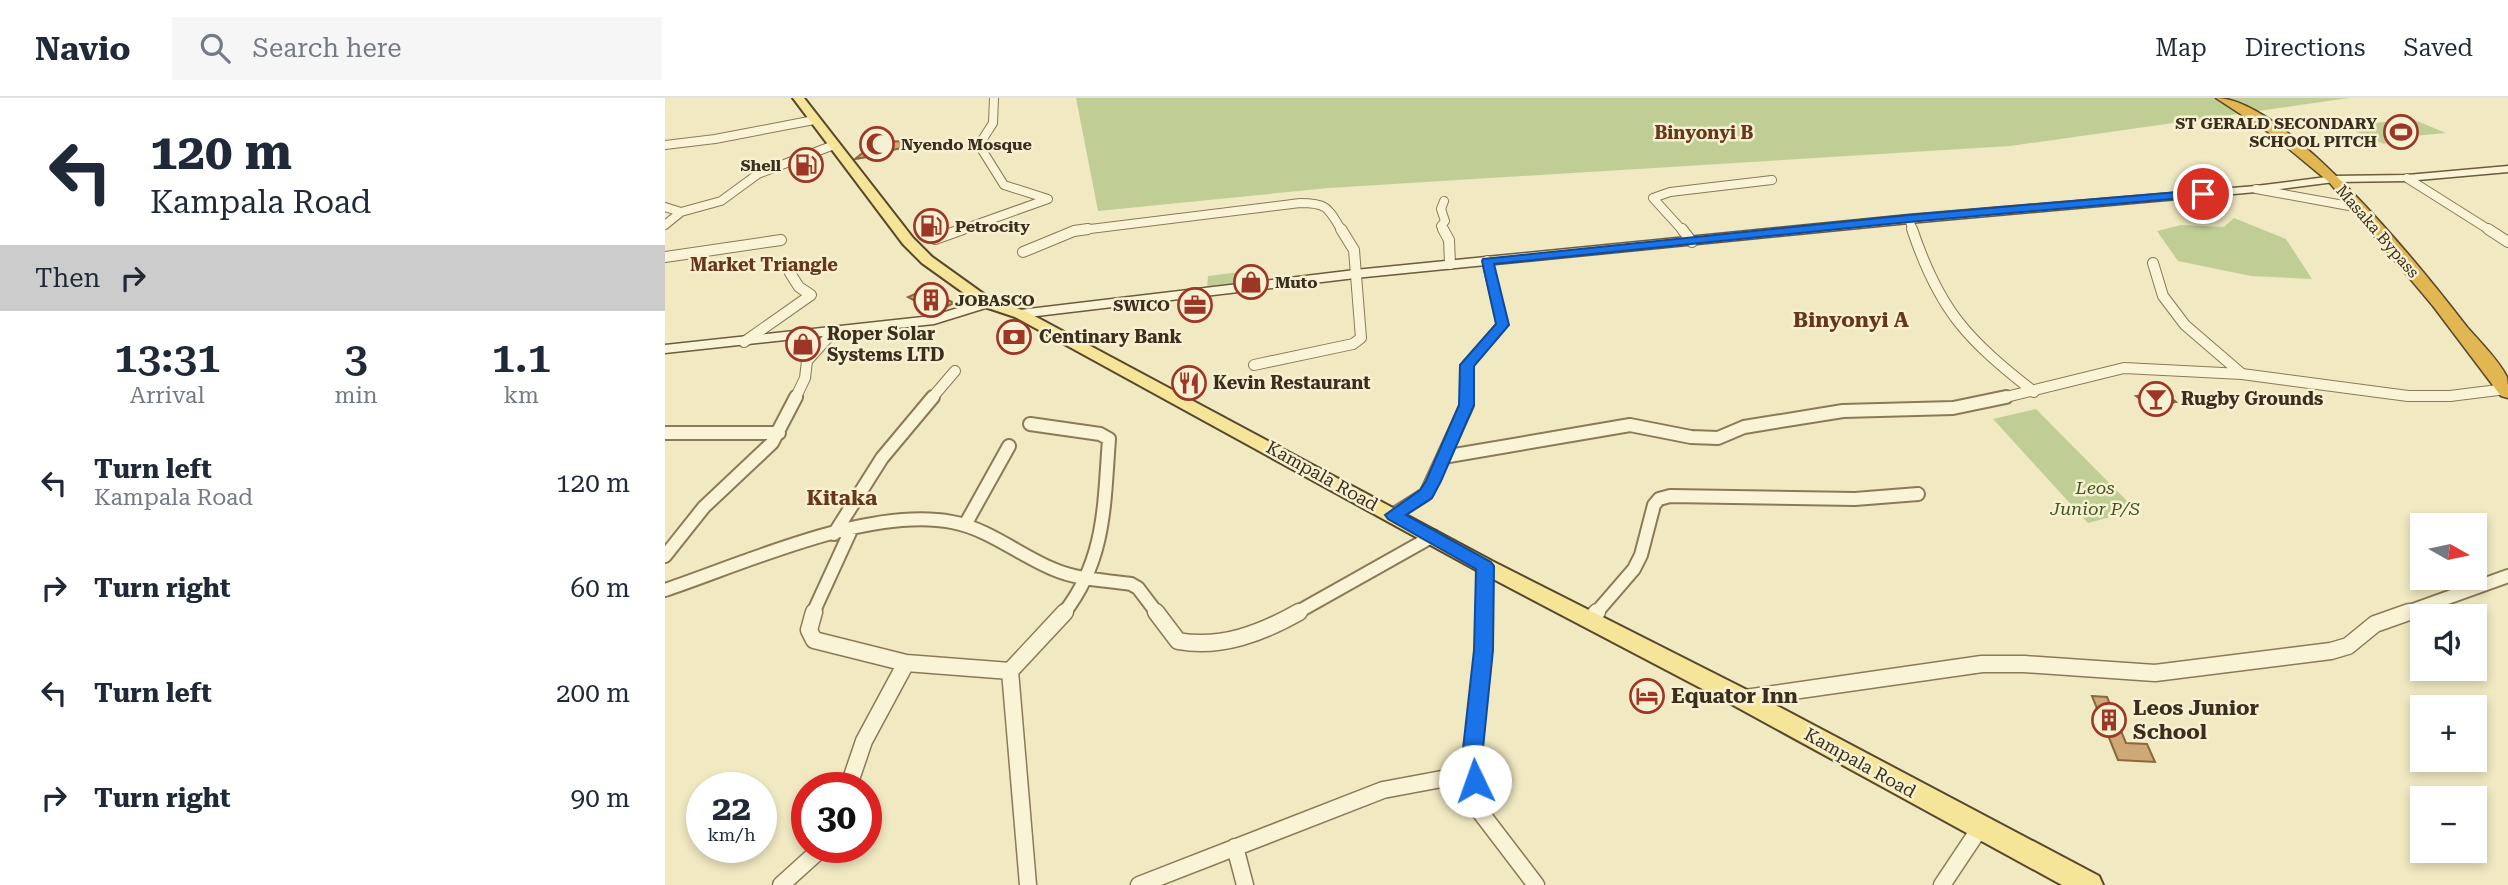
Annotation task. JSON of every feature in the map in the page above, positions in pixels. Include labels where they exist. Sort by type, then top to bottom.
[{"type":"highway","name":"Masaka Bypass","points":[[2222,98],[2276,131],[2334,179],[2439,302],[2507,391]]},
{"type":"main road","name":"Kampala Road","points":[[798,98],[908,241],[927,260],[987,303],[1020,314],[1485,566],[1741,698],[2089,885]]},
{"type":"main road","points":[[1020,314],[1355,274],[1909,219],[2256,189],[2334,179],[2406,178],[2508,169]]},
{"type":"main road","points":[[665,349],[934,320],[987,303]]},
{"type":"street","points":[[935,239],[1048,199],[1004,185],[979,145],[993,123],[994,98]]},
{"type":"street","points":[[665,145],[715,139],[814,120]]},
{"type":"street","points":[[665,225],[681,212],[721,201],[758,174],[834,145]]},
{"type":"street","points":[[2406,178],[2508,242]]},
{"type":"street","points":[[1692,242],[1671,216],[1666,205],[1653,198],[1669,192],[1772,180]]},
{"type":"street","points":[[2256,189],[2360,208]]},
{"type":"street","points":[[1444,201],[1441,209],[1445,220],[1441,226],[1448,240],[1450,264]]},
{"type":"street","points":[[1023,252],[1065,233],[1084,229],[1311,202],[1327,207],[1352,245],[1361,338],[1357,342],[1254,365]]},
{"type":"street","points":[[665,207],[681,212]]},
{"type":"street","points":[[1909,219],[1935,290],[1945,304],[1995,362],[2034,392]]},
{"type":"street","points":[[665,257],[711,248],[746,247],[781,240]]},
{"type":"street","points":[[1393,515],[1426,494],[1467,405],[1467,365],[1502,325],[1487,261]]},
{"type":"street","points":[[2153,263],[2163,296],[2185,325],[2242,374]]},
{"type":"street","points":[[744,342],[811,295],[799,287],[790,273]]},
{"type":"street","points":[[665,556],[704,508],[772,443],[805,378],[807,361],[834,331]]},
{"type":"street","points":[[1443,457],[1630,425],[1691,437],[1718,438],[1744,427],[1843,411],[1953,408],[2034,392],[2123,368],[2315,381],[2408,396],[2450,396],[2507,391]]},
{"type":"street","points":[[834,534],[883,458],[955,371]]},
{"type":"street","points":[[851,530],[809,622],[809,630],[814,640],[906,663],[1010,671],[1054,628],[1085,579],[1100,547],[1103,533],[1109,439],[1100,434],[1030,424]]},
{"type":"street","points":[[665,433],[779,433]]},
{"type":"street","points":[[965,525],[1009,446]]},
{"type":"street","points":[[1591,619],[1634,569],[1641,555],[1654,505],[1659,499],[1670,496],[1732,495],[1855,499],[1918,494]]},
{"type":"street","points":[[665,590],[834,534],[917,519],[965,525],[1066,574],[1138,588],[1178,641],[1210,645],[1281,622],[1433,536]]},
{"type":"street","points":[[1485,566],[1484,650],[1472,758],[1478,809],[1536,885]]},
{"type":"street","points":[[1741,698],[1982,664],[2024,664],[2155,673],[2330,651],[2348,646],[2375,624],[2508,576]]},
{"type":"street","points":[[853,772],[864,741],[906,663]]},
{"type":"street","points":[[1010,671],[1028,885]]},
{"type":"street","points":[[1139,885],[1383,790],[1474,773]]},
{"type":"street","points":[[1942,885],[1980,828]]},
{"type":"street","points":[[1235,847],[1245,885]]},
{"type":"street","points":[[781,885],[805,863]]},
{"type":"green space","points":[[1076,98],[2349,98],[2010,146],[1329,188],[1098,211]]},
{"type":"green space","name":"ST GERALD SECONDARY SCHOOL PITCH","points":[[2412,119],[2446,133],[2414,136],[2384,144],[2355,131],[2365,124]]},
{"type":"green space","points":[[2234,218],[2286,239],[2312,279],[2251,276],[2178,261],[2157,231],[2181,225],[2224,227]]},
{"type":"green space","points":[[1256,270],[1256,279],[1245,281],[1245,284],[1207,288],[1208,276]]},
{"type":"green space","name":"Leos Junior P/S","points":[[2036,409],[2136,510],[2088,523],[1993,419]]},
{"type":"building","points":[[909,141],[910,146],[888,151],[890,153],[855,159],[876,142]]},
{"type":"building","name":"JOBASCO","points":[[926,289],[954,303],[936,312],[908,297]]},
{"type":"building","name":"Rugby Grounds","points":[[2162,391],[2176,402],[2150,407],[2136,396]]},
{"type":"building","name":"Leos Junior School","points":[[2092,696],[2107,697],[2126,743],[2147,744],[2155,762],[2118,760]]},
{"type":"place","name":"ST GERALD SECONDARY SCHOOL PITCH","points":[[2401,132]]},
{"type":"place","name":"Nyendo Mosque","points":[[877,144]]},
{"type":"place","name":"Shell","points":[[806,165]]},
{"type":"place","name":"Petrocity","points":[[931,226]]},
{"type":"place","name":"Muto","points":[[1251,282]]},
{"type":"place","name":"JOBASCO","points":[[931,300]]},
{"type":"place","name":"SWICO","points":[[1195,305]]},
{"type":"place","name":"Centinary Bank","points":[[1014,337]]},
{"type":"place","name":"Roper Solar Systems LTD","points":[[803,344]]},
{"type":"place","name":"Kevin Restaurant","points":[[1189,383]]},
{"type":"place","name":"Rugby Grounds","points":[[2156,399]]},
{"type":"place","name":"Equator Inn","points":[[1647,696]]},
{"type":"place","name":"Leos Junior School","points":[[2109,720]]},
{"type":"district","name":"Binyonyi B","points":[[1704,133]]},
{"type":"district","name":"Market Triangle","points":[[764,265]]},
{"type":"district","name":"Binyonyi A","points":[[1851,320]]},
{"type":"district","name":"Kitaka","points":[[842,498]]},
{"type":"route","points":[[1475,781],[1472,758],[1484,650],[1485,566],[1393,515],[1426,494],[1434,481],[1467,405],[1467,365],[1502,325],[1487,261],[1909,219],[2203,194]]}]
